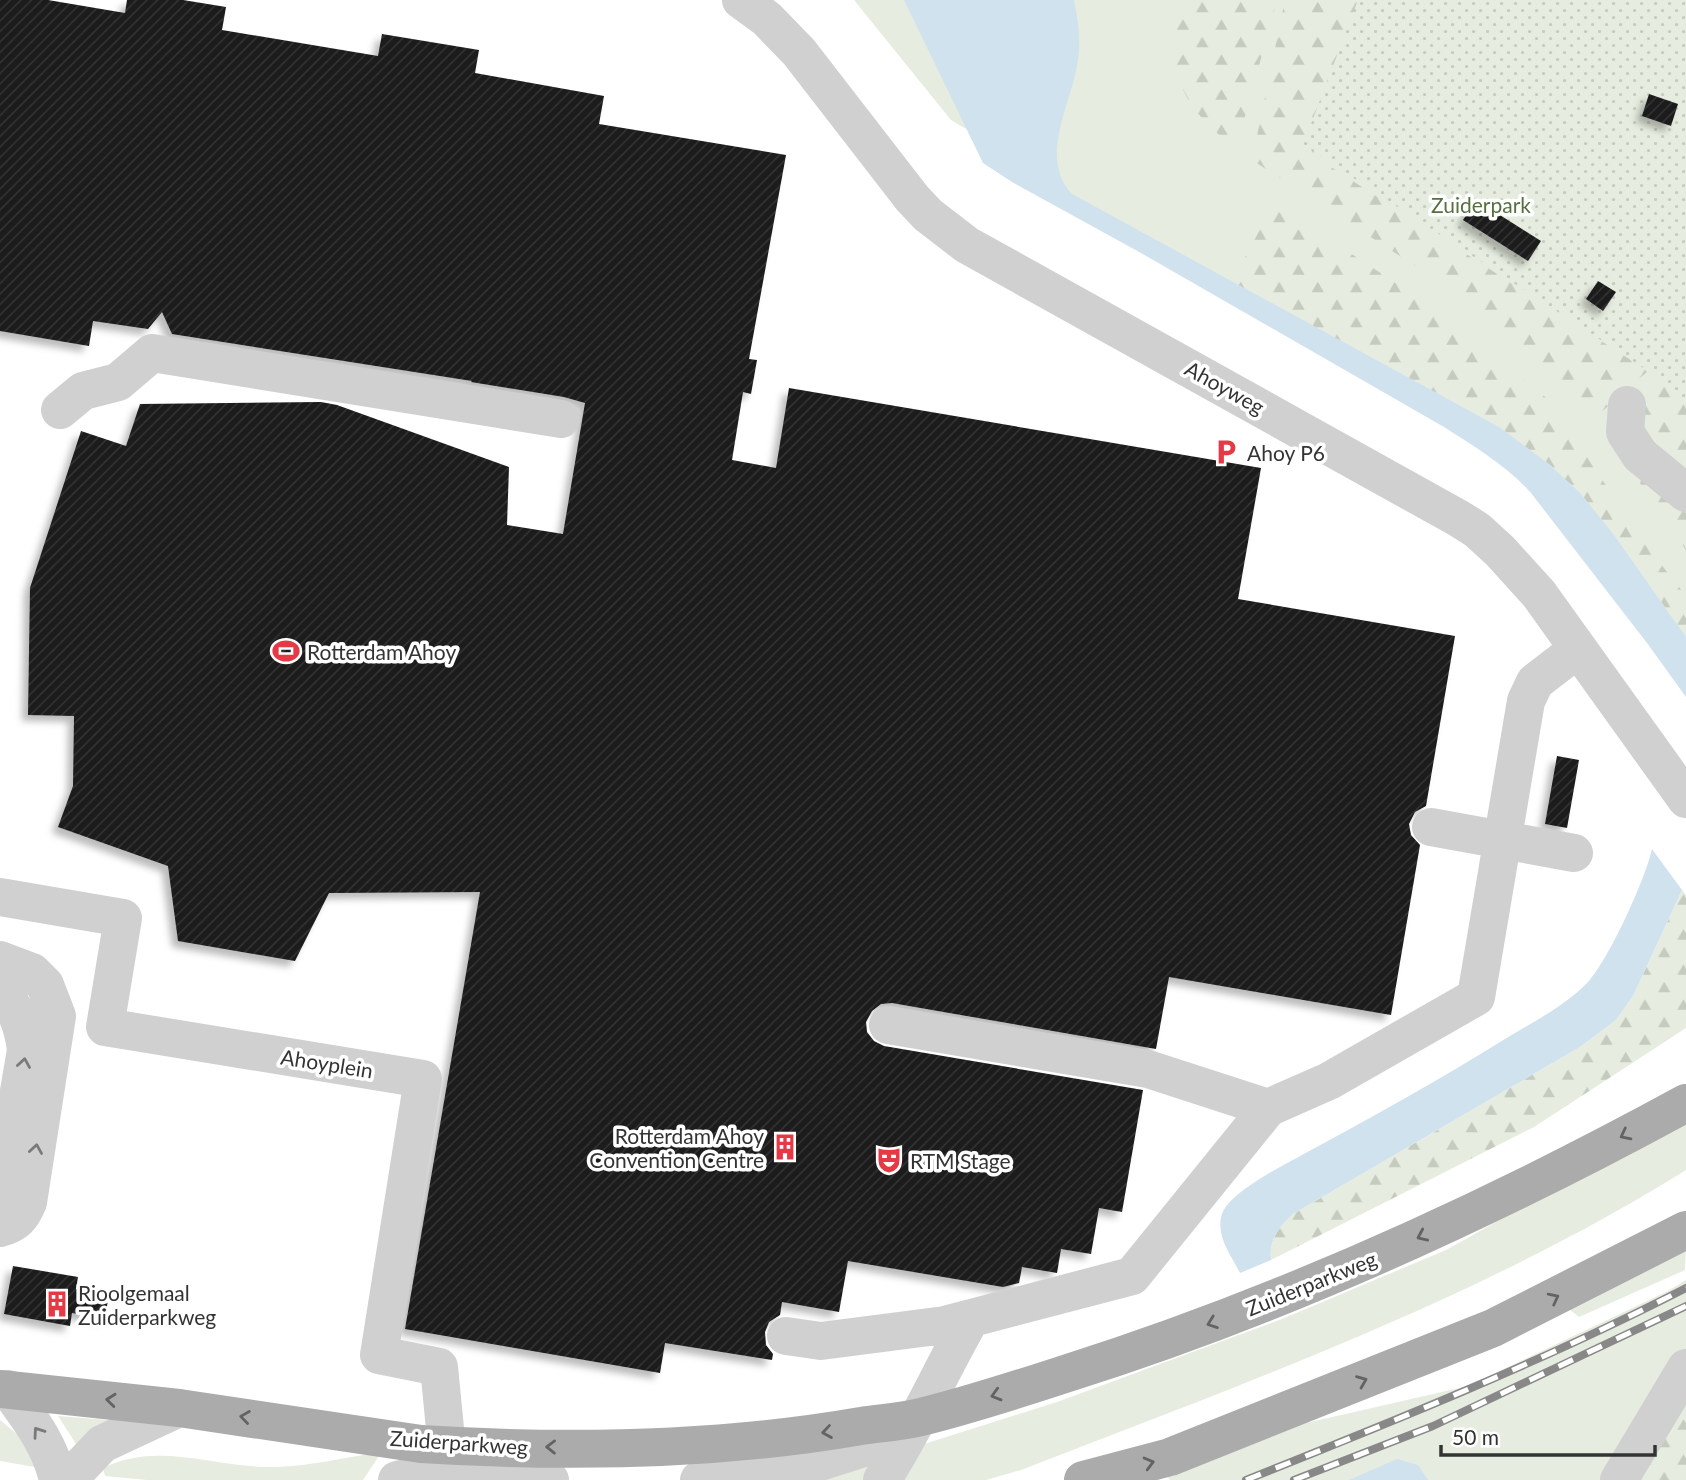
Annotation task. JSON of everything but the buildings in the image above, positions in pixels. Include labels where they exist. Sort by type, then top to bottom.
[{"type":"main road","name":"Zuiderparkweg","points":[[4,1389],[179,1408],[421,1444],[448,1467],[581,1448],[730,1443],[804,1436],[918,1418],[1026,1387],[1138,1350],[1324,1280],[1437,1230],[1686,1103]]},
{"type":"main road","points":[[1083,1480],[1170,1457],[1493,1328],[1686,1230]]},
{"type":"street","name":"Ahoyweg","points":[[741,0],[784,35],[894,177],[928,215],[967,245],[1477,530],[1521,572],[1680,791]]},
{"type":"street","points":[[60,410],[83,391],[118,382],[152,353],[561,419]]},
{"type":"street","points":[[1627,405],[1625,432],[1640,455],[1686,493]]},
{"type":"street","points":[[786,1336],[821,1341],[945,1325],[1132,1276],[1268,1108],[1329,1081],[1476,997],[1526,701],[1535,682],[1578,649]]},
{"type":"street","points":[[1431,827],[1574,853]]},
{"type":"street","name":"Ahoyplein","points":[[0,897],[123,918],[105,1027],[423,1079],[379,1355],[439,1367],[448,1467]]},
{"type":"street","points":[[0,960],[32,972],[45,985],[57,1016],[28,1202],[16,1216]]},
{"type":"street","points":[[0,989],[13,1006],[24,1029],[26,1050],[16,1216]]},
{"type":"street","points":[[888,1025],[1148,1069],[1268,1108]]},
{"type":"street","points":[[882,1480],[971,1318]]},
{"type":"street","points":[[1619,1480],[1686,1368]]},
{"type":"street","points":[[4,1389],[45,1441],[58,1480]]},
{"type":"street","points":[[68,1480],[102,1444],[179,1408]]},
{"type":"street","name":"Zuiderparkweg","points":[[699,1480],[804,1467],[861,1449],[918,1418]]},
{"type":"street","points":[[397,1480],[448,1467]]},
{"type":"street","name":"Zuiderparkweg","points":[[448,1467],[550,1480]]},
{"type":"green space","name":"Zuiderpark","points":[[854,0],[1686,0],[1686,680],[1539,489],[1248,294],[1071,194],[1066,188],[951,120]]},
{"type":"green space","points":[[1181,0],[1277,0],[1236,149],[1200,116],[1181,85],[1176,48]]},
{"type":"green space","points":[[1285,0],[1375,0],[1317,158],[1648,371],[1598,415],[1461,299],[1423,271],[1252,160]]},
{"type":"green space","points":[[1358,0],[1686,0],[1686,404],[1654,375],[1303,145]]},
{"type":"green space","points":[[1274,203],[1449,318],[1549,400],[1645,544],[1686,596],[1686,637],[1614,535],[1580,493],[1550,465],[1499,427],[1232,282]]},
{"type":"green space","points":[[1667,380],[1686,394],[1686,486],[1644,450],[1641,408],[1648,389]]},
{"type":"green space","points":[[1609,438],[1686,504],[1686,550]]},
{"type":"green space","points":[[1682,890],[1686,895],[1686,1028],[1534,1127],[1271,1260],[1271,1246],[1276,1234],[1293,1214],[1580,1047],[1616,1020],[1633,996]]},
{"type":"green space","points":[[1686,1121],[1686,1170],[1527,1259],[1444,1298],[1277,1370],[1021,1470],[986,1480],[897,1480],[921,1445],[1057,1402],[1282,1319],[1446,1250],[1584,1173]]},
{"type":"green space","points":[[1686,1246],[1685,1270],[1579,1317],[1569,1309]]},
{"type":"green space","points":[[1686,1280],[1686,1480],[1170,1480],[1153,1458],[1468,1386]]},
{"type":"green space","points":[[1686,1402],[1686,1480],[1641,1480]]},
{"type":"green space","points":[[58,1416],[120,1421],[78,1447]]},
{"type":"green space","points":[[0,1420],[30,1445],[41,1468],[0,1461]]},
{"type":"green space","points":[[378,1453],[379,1456],[363,1480],[147,1480],[105,1476],[103,1468],[146,1456],[277,1467]]},
{"type":"green space","points":[[880,1458],[867,1480],[768,1480]]},
{"type":"water","points":[[904,0],[1074,0],[1079,30],[1078,59],[1057,146],[1057,163],[1062,179],[1072,194],[1499,427],[1550,465],[1580,493],[1614,535],[1686,637],[1686,697],[1531,493],[1501,465],[1444,427],[983,163]]},
{"type":"water","points":[[1652,849],[1682,890],[1633,996],[1616,1020],[1580,1047],[1293,1214],[1276,1234],[1271,1246],[1271,1260],[1240,1273],[1225,1245],[1220,1222],[1222,1214],[1235,1197],[1270,1173],[1480,1054],[1579,991],[1596,971],[1616,938],[1642,880]]},
{"type":"water","points":[[1397,1459],[1418,1465],[1428,1480],[1349,1480]]},
{"type":"railway","points":[[1246,1480],[1413,1413],[1578,1340],[1686,1288]]},
{"type":"railway","points":[[1294,1480],[1433,1426],[1686,1306]]},
{"type":"place","name":"Ahoy P6","points":[[1226,452]]},
{"type":"place","name":"Rotterdam Ahoy","points":[[286,651]]},
{"type":"place","name":"Rotterdam Ahoy Convention Centre","points":[[785,1147]]},
{"type":"place","name":"RTM Stage","points":[[889,1160]]},
{"type":"place","name":"Rioolgemaal Zuiderparkweg","points":[[57,1304]]}]
